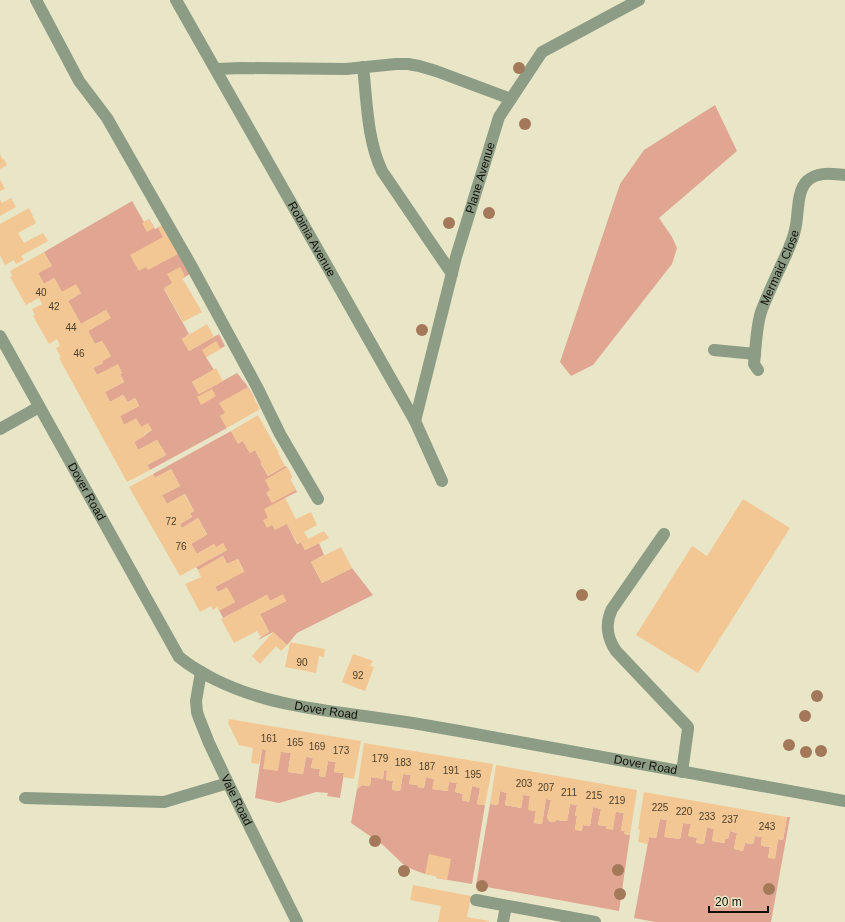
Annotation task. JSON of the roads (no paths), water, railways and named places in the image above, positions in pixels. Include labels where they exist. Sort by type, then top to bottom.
[{"type":"street","points":[[36,0],[79,81],[107,118],[192,267],[257,387],[280,434],[318,499]]},
{"type":"street","name":"Robinia Avenue","points":[[176,0],[415,421],[442,481]]},
{"type":"street","name":"Plane Avenue","points":[[415,421],[458,250],[499,117],[542,52],[639,0]]},
{"type":"street","points":[[216,69],[346,69],[408,64],[436,71],[511,99]]},
{"type":"street","points":[[363,67],[370,133],[382,171],[452,274]]},
{"type":"street","name":"Mermaid Close","points":[[758,370],[754,365],[761,313],[791,245],[803,187],[808,180],[818,174],[826,173],[845,175]]},
{"type":"street","name":"Dover Road","points":[[0,336],[179,657],[201,672],[233,688],[284,704],[457,731],[845,801]]},
{"type":"street","points":[[714,350],[755,354]]},
{"type":"street","points":[[0,429],[39,407]]},
{"type":"street","points":[[664,534],[612,609],[608,619],[608,632],[616,651],[688,727],[682,772]]},
{"type":"street","name":"Vale Road","points":[[201,672],[197,698],[198,715],[209,743],[228,783],[297,922]]},
{"type":"street","points":[[26,798],[164,802],[228,783]]},
{"type":"street","points":[[476,900],[595,922]]},
{"type":"street","points":[[503,922],[506,906]]}]
